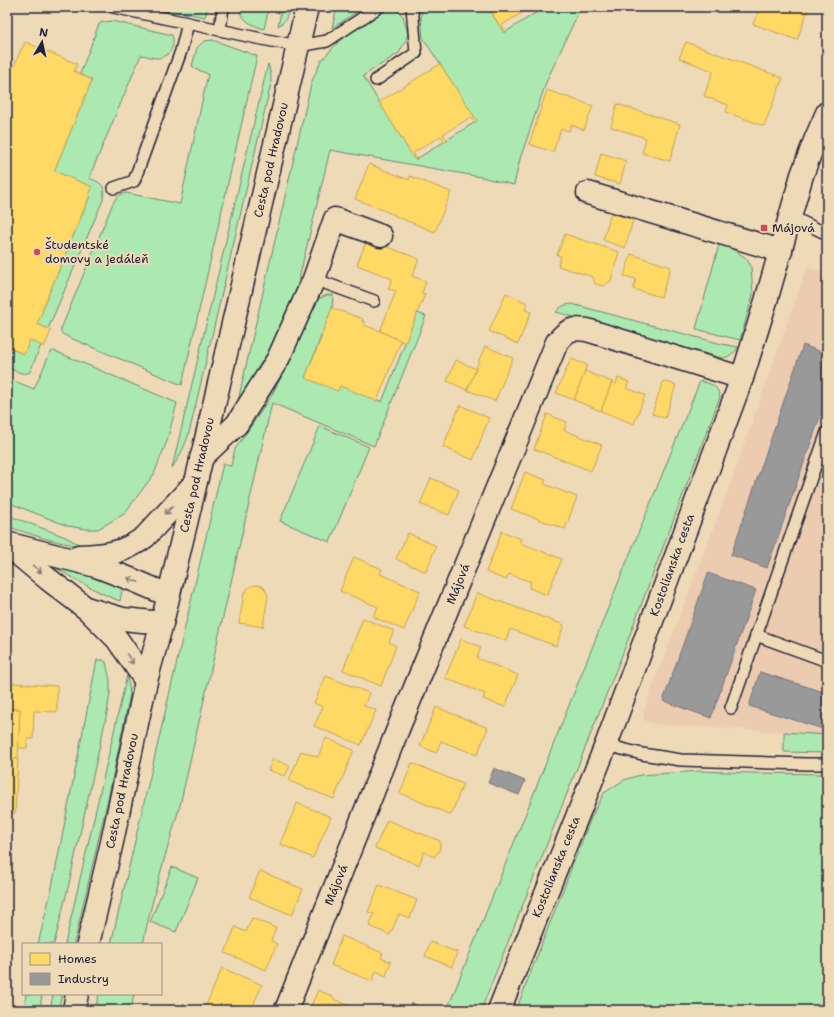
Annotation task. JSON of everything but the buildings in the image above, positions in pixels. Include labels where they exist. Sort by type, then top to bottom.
[{"type":"street","name":"Cesta pod Hradovou","points":[[88,943],[146,681],[162,623],[196,482],[307,7]]},
{"type":"street","name":"Kostolianska cesta","points":[[499,1010],[606,745],[742,378],[781,251],[802,175],[827,113]]},
{"type":"street","points":[[588,193],[781,251]]},
{"type":"street","points":[[201,458],[237,424],[246,412],[278,359],[314,278],[335,219],[381,236]]},
{"type":"street","name":"Májová","points":[[286,1010],[401,722],[557,342],[564,333],[574,328],[587,330],[742,378]]},
{"type":"street","points":[[59,556],[106,555],[121,551],[135,544],[145,537],[196,482]]},
{"type":"street","points":[[7,544],[96,566],[168,595]]},
{"type":"street","points":[[7,544],[48,579],[87,609],[117,639],[146,681]]},
{"type":"street","points":[[87,609],[122,619],[162,623]]},
{"type":"street","points":[[74,1010],[77,995]]},
{"type":"lane","points":[[113,7],[298,46],[327,41],[379,7]]},
{"type":"lane","points":[[220,30],[224,7]]},
{"type":"lane","points":[[376,80],[416,53],[412,7]]},
{"type":"lane","points":[[114,188],[134,181],[181,51],[188,23]]},
{"type":"lane","points":[[790,216],[827,234]]},
{"type":"lane","points":[[314,278],[374,301]]},
{"type":"lane","points":[[731,708],[827,432]]},
{"type":"lane","points":[[756,635],[827,661]]},
{"type":"lane","points":[[606,745],[642,754],[681,760],[827,764]]},
{"type":"shaded area","points":[[807,267],[827,273],[827,735],[652,724],[644,720],[643,712],[730,484]]},
{"type":"green space","points":[[153,7],[208,7],[205,17]]},
{"type":"green space","points":[[237,7],[269,7],[264,29],[248,21],[242,16]]},
{"type":"green space","points":[[282,7],[289,7],[288,13],[283,22],[278,26]]},
{"type":"green space","points":[[337,7],[364,7],[332,28]]},
{"type":"green space","points":[[388,7],[396,9],[403,16],[408,34],[406,40],[399,53],[363,76],[415,160],[477,121],[423,38],[421,17],[422,7],[488,7],[504,33],[545,7],[581,7],[547,80],[520,159],[514,185],[481,177],[330,150],[297,287],[287,316],[267,363],[237,405],[312,81],[321,61],[341,39]]},
{"type":"green space","points":[[112,21],[172,35],[173,43],[170,51],[165,56],[155,58],[141,55],[89,178],[102,185],[104,191],[103,200],[48,329],[37,324],[90,196],[92,187],[54,171],[92,80],[80,74],[99,24]]},
{"type":"green space","points":[[213,40],[257,56],[182,385],[68,337],[61,333],[61,329],[113,203],[117,197],[126,193],[180,204],[208,74],[192,66],[197,48],[204,41]]},
{"type":"green space","points":[[268,64],[271,76],[270,88],[191,425],[184,447],[172,468]]},
{"type":"green space","points":[[720,241],[746,258],[751,266],[753,295],[740,340],[696,329]]},
{"type":"green space","points":[[327,295],[333,295],[332,308],[305,378],[338,390],[340,386],[382,402],[417,313],[426,316],[374,446],[272,403],[180,805],[155,891],[143,943],[111,943],[223,464],[231,466],[235,449],[270,398],[285,370],[318,299]]},
{"type":"green space","points":[[572,304],[738,347],[732,355],[722,358],[556,312],[563,306]]},
{"type":"green space","points":[[30,340],[41,345],[30,372],[21,373],[7,367],[7,347],[24,354]]},
{"type":"green space","points":[[53,351],[177,403],[167,441],[154,474],[124,514],[98,529],[68,526],[7,502],[7,378],[34,389],[50,353]]},
{"type":"green space","points":[[700,381],[716,387],[720,397],[624,650],[481,1010],[447,1010],[604,618]]},
{"type":"green space","points":[[320,426],[369,447],[330,542],[280,521]]},
{"type":"green space","points":[[7,515],[63,536],[83,546],[54,541],[7,526]]},
{"type":"green space","points":[[42,560],[123,584],[120,601],[90,587]]},
{"type":"green space","points":[[97,660],[103,660],[106,662],[110,681],[107,713],[68,888],[54,943],[38,943],[52,887]]},
{"type":"green space","points":[[127,675],[130,694],[109,794],[74,943],[65,943]]},
{"type":"green space","points":[[784,732],[827,735],[827,753],[784,752]]},
{"type":"green space","points":[[701,771],[827,774],[827,1010],[516,1010],[591,818],[604,793],[624,780],[640,775]]},
{"type":"green space","points":[[172,867],[198,878],[176,932],[150,922]]},
{"type":"green space","points":[[26,995],[42,995],[40,1010],[25,1010]]},
{"type":"green space","points":[[53,995],[62,995],[58,1010],[52,1010],[51,1005]]},
{"type":"green space","points":[[99,995],[134,995],[131,1010],[95,1010]]},
{"type":"place","name":"Májová","points":[[764,228]]},
{"type":"place","name":"Študentské domovy a jedáleň","points":[[37,252]]}]
